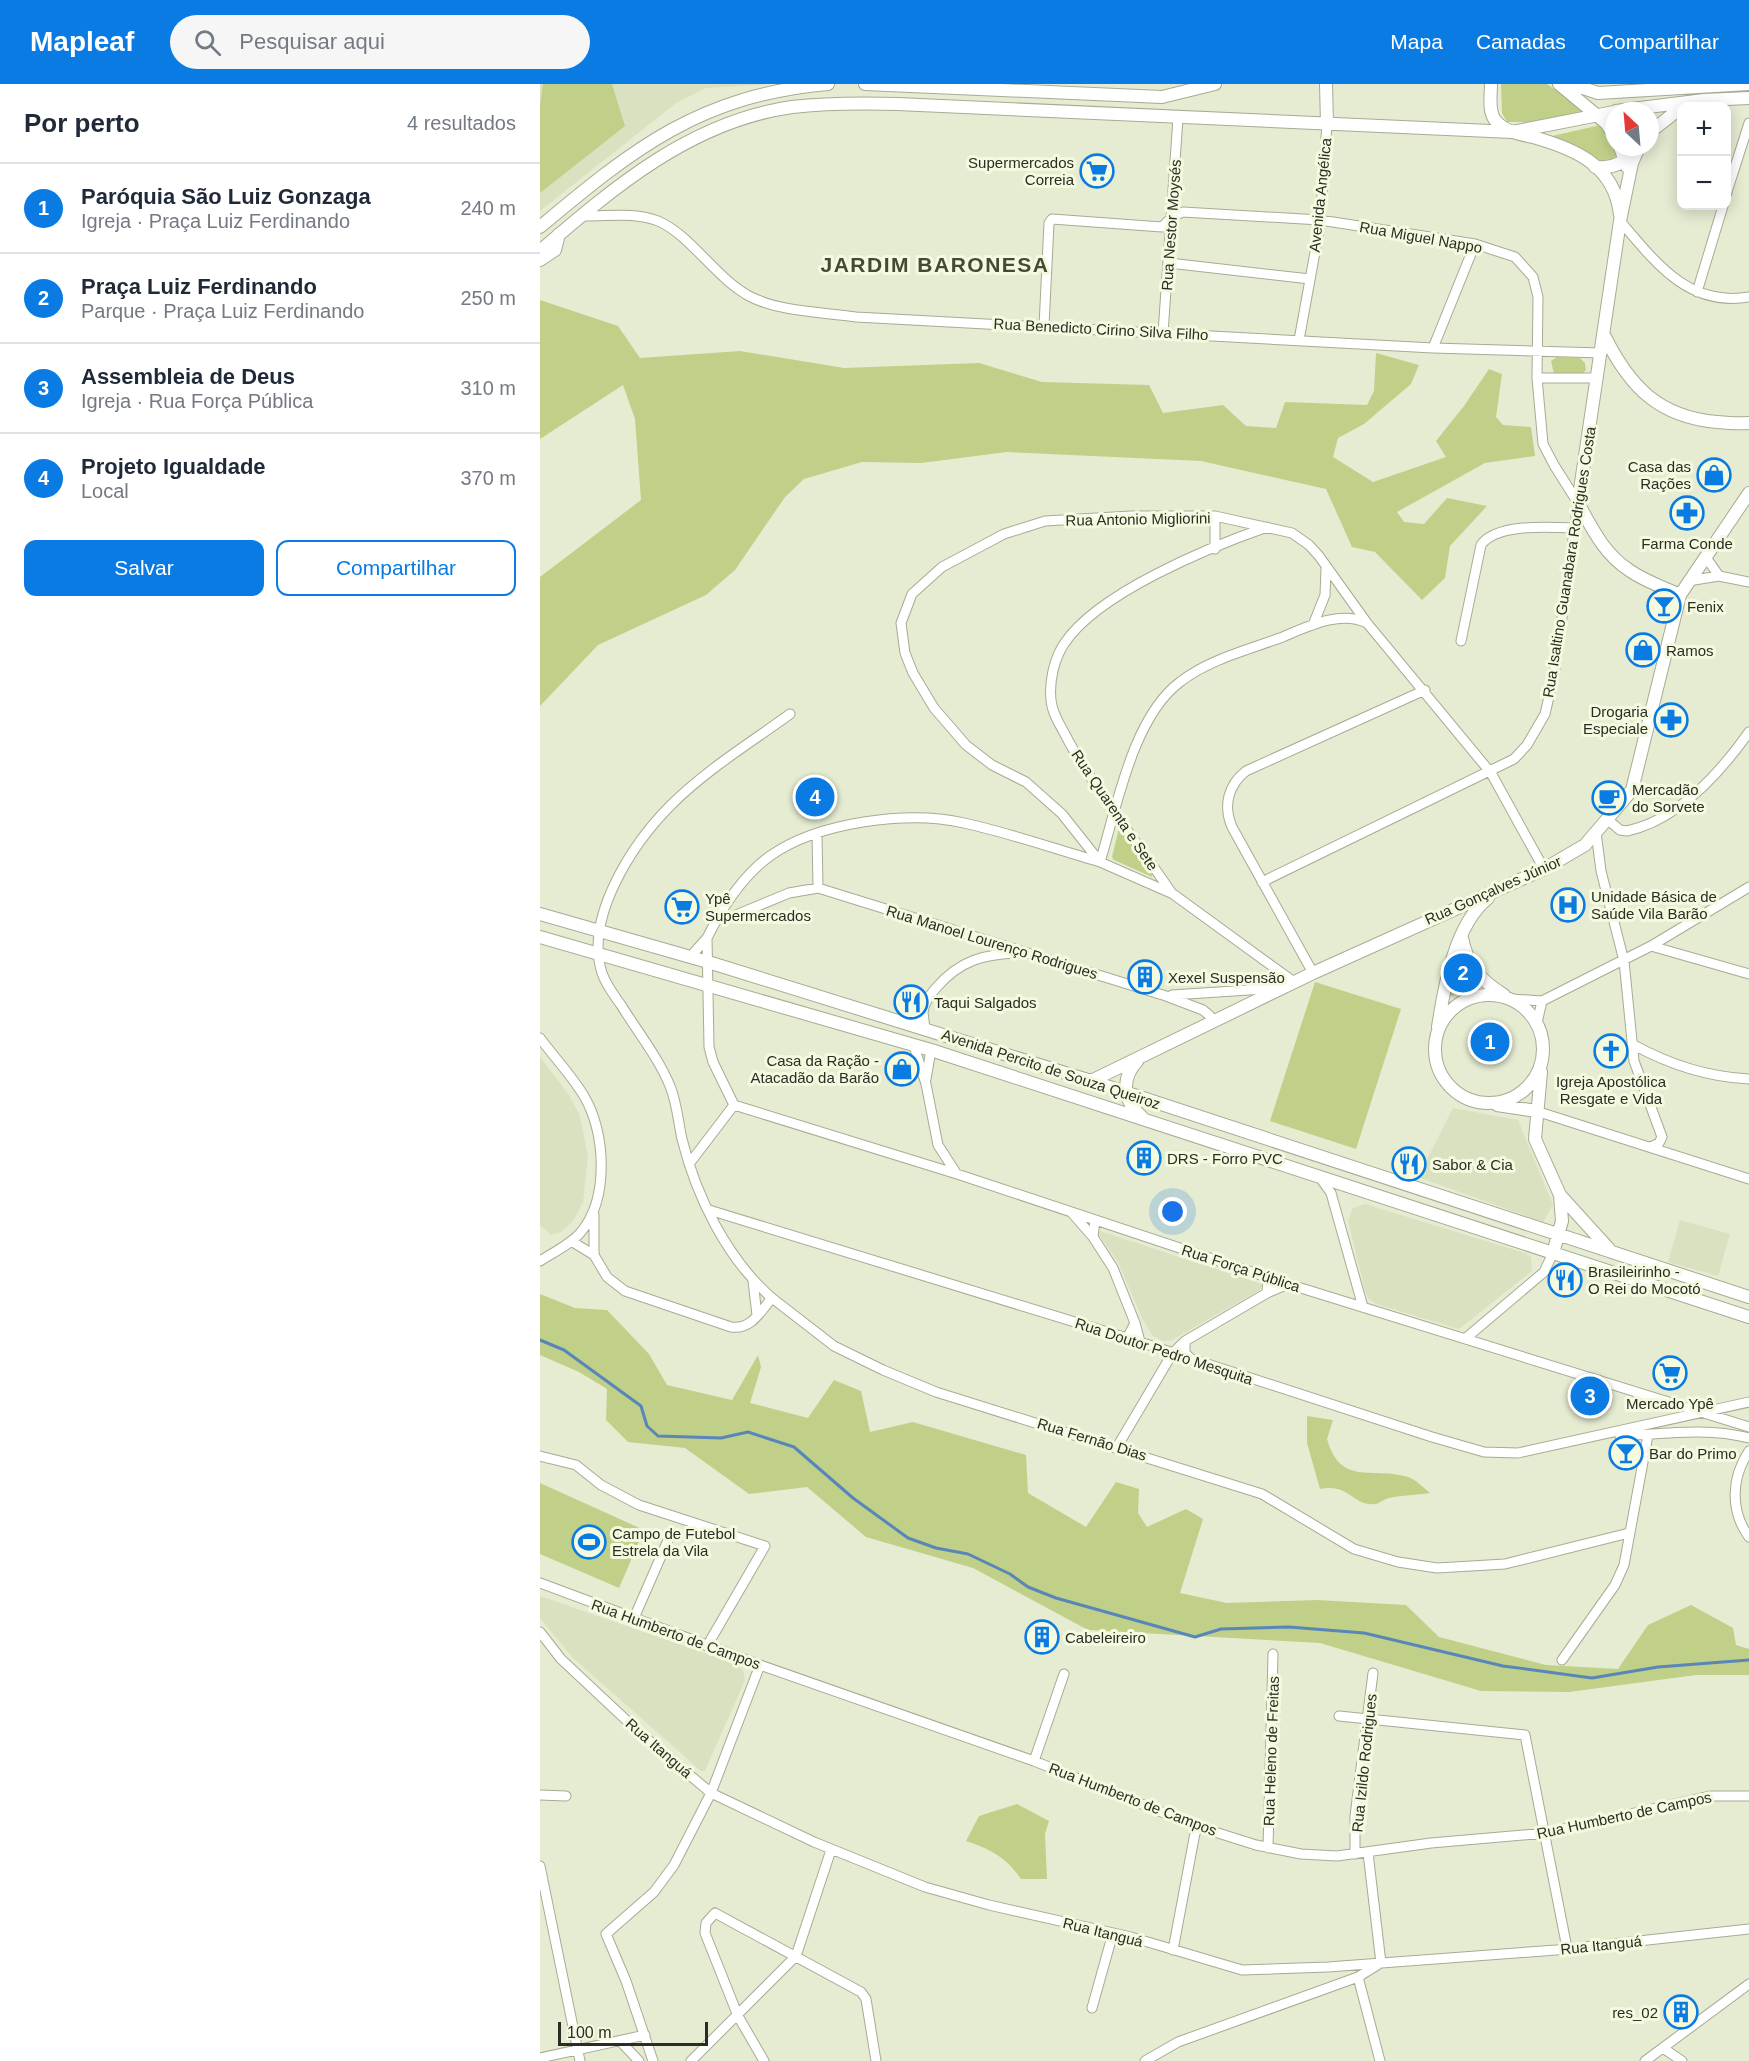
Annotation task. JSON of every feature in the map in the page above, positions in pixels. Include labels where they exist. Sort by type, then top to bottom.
[{"type":"main road","points":[[540,226],[631,154],[683,123],[747,98],[828,84]]},
{"type":"main road","points":[[865,84],[1162,97],[1215,84]]},
{"type":"main road","name":"Avenida Angélica","points":[[1326,84],[1326,124]]},
{"type":"main road","points":[[1491,84],[1493,116],[1499,124],[1512,132]]},
{"type":"main road","points":[[1559,84],[1605,124]]},
{"type":"main road","points":[[1571,84],[1598,93],[1749,84]]},
{"type":"main road","points":[[1659,106],[1749,98]]},
{"type":"main road","points":[[1698,102],[1704,100]]},
{"type":"main road","points":[[540,251],[599,200],[674,148],[718,128],[790,108],[843,102],[1512,132],[1605,114]]},
{"type":"main road","points":[[1659,125],[1677,111]]},
{"type":"main road","name":"Rua Isaltino Guanabara Rodrigues Costa","points":[[1512,132],[1568,149],[1595,167],[1614,186],[1618,196],[1620,221]]},
{"type":"main road","name":"Rua Isaltino Guanabara Rodrigues Costa","points":[[1624,156],[1630,180]]},
{"type":"main road","points":[[1595,167],[1606,168],[1629,156]]},
{"type":"main road","name":"Rua Isaltino Guanabara Rodrigues Costa","points":[[1578,503],[1605,337],[1620,221],[1635,156]]},
{"type":"main road","points":[[540,260],[555,250],[559,234]]},
{"type":"main road","points":[[1605,337],[1624,369],[1638,386],[1670,412],[1697,420],[1749,423]]},
{"type":"main road","points":[[1601,358],[1624,369]]},
{"type":"main road","name":"Rua Gonçalves Júnior","points":[[1090,1081],[1140,1059],[1313,973],[1544,870],[1584,844],[1608,820],[1632,790],[1680,595],[1749,493]]},
{"type":"main road","name":"Rua Miguel Nappo","points":[[1578,503],[1600,543],[1612,557],[1629,571],[1680,595]]},
{"type":"main road","points":[[1499,890],[1477,909],[1462,938],[1444,991],[1436,1041],[1437,1061],[1445,1080],[1460,1094],[1478,1102],[1536,1111]]},
{"type":"main road","name":"Avenida Percito de Souza Queiroz","points":[[540,914],[708,962],[1018,1058],[1749,1297]]},
{"type":"main road","name":"Avenida Percito de Souza Queiroz","points":[[540,937],[931,1050],[1749,1317]]},
{"type":"main road","points":[[1462,938],[1470,966],[1477,975],[1526,1009],[1537,1023],[1543,1039],[1543,1056],[1536,1111],[1536,1146],[1560,1195],[1613,1253]]},
{"type":"main road","points":[[1436,1041],[1444,1021],[1458,1005],[1478,996],[1500,996],[1510,999]]},
{"type":"main road","points":[[931,1050],[953,1044],[1004,1059],[1018,1058]]},
{"type":"main road","points":[[1478,1102],[1499,1102],[1518,1095],[1533,1080],[1543,1056]]},
{"type":"main road","points":[[1140,1059],[1128,1075],[1126,1093],[1128,1102],[1143,1118]]},
{"type":"main road","points":[[1553,1253],[1562,1221],[1560,1195]]},
{"type":"street","name":"Rua Nestor Moysés","points":[[1163,333],[1178,118]]},
{"type":"street","points":[[1731,179],[1749,123]]},
{"type":"street","name":"Avenida Angélica","points":[[1299,340],[1320,220],[1326,124]]},
{"type":"street","points":[[580,216],[603,217],[599,200]]},
{"type":"street","points":[[1696,292],[1722,210]]},
{"type":"street","name":"Rua Miguel Nappo","points":[[1044,326],[1049,223],[1052,219],[1162,227],[1172,217],[1183,212],[1320,220],[1475,244],[1515,257],[1533,277],[1538,297],[1537,378],[1543,444],[1578,503]]},
{"type":"street","name":"Rua Benedicto Cirino Silva Filho","points":[[603,217],[630,214],[658,221],[674,231],[729,283],[752,298],[780,305],[856,317],[1601,358]]},
{"type":"street","points":[[1620,221],[1672,278],[1696,292],[1716,299],[1749,297]]},
{"type":"street","points":[[1433,348],[1475,244]]},
{"type":"street","points":[[1168,263],[1310,279]]},
{"type":"street","points":[[1537,378],[1598,378]]},
{"type":"street","name":"Rua Isaltino Guanabara Rodrigues Costa","points":[[1262,882],[1491,773],[1514,759],[1527,745],[1545,714],[1554,675],[1578,503]]},
{"type":"street","name":"Rua Antonio Migliorini","points":[[1100,862],[1062,814],[1026,782],[992,765],[966,745],[934,708],[913,673],[900,633],[906,602],[942,567],[1004,534],[1045,521],[1131,516],[1215,516],[1269,526],[1292,533],[1309,545],[1367,622],[1491,773],[1544,870]]},
{"type":"street","points":[[1215,516],[1215,549]]},
{"type":"street","name":"Rua Quarenta e Sete","points":[[1173,894],[1085,769],[1059,722],[1051,701],[1053,668],[1064,643],[1119,595],[1160,572],[1269,526]]},
{"type":"street","points":[[1461,641],[1481,544],[1485,539],[1526,527],[1574,528]]},
{"type":"street","points":[[1705,556],[1719,576]]},
{"type":"street","points":[[1313,625],[1325,596],[1326,568]]},
{"type":"street","points":[[1688,581],[1719,576],[1749,582]]},
{"type":"street","points":[[1100,862],[1139,737],[1149,717],[1164,696],[1182,680],[1209,665],[1313,625],[1348,618],[1367,622]]},
{"type":"street","points":[[1313,973],[1229,820],[1227,801],[1236,780],[1253,768],[1425,690]]},
{"type":"street","name":"Rua Fernão Dias","points":[[790,714],[714,769],[672,804],[653,825],[624,867],[601,917],[599,931],[599,954],[608,984],[670,1086],[689,1164],[736,1260],[753,1281],[834,1346],[883,1370],[936,1392],[1262,1494],[1354,1549],[1398,1562],[1437,1568],[1505,1564],[1629,1533]]},
{"type":"street","points":[[1608,820],[1620,830],[1627,831],[1666,814],[1716,774],[1749,732]]},
{"type":"street","points":[[690,957],[707,938],[714,924],[744,882],[769,856],[817,833],[856,824],[893,820],[962,822],[1100,862],[1173,894],[1289,985]]},
{"type":"street","points":[[1596,832],[1601,871],[1624,961],[1634,1061],[1662,1137],[1659,1143],[1652,1147]]},
{"type":"street","points":[[817,833],[818,888]]},
{"type":"street","points":[[1510,999],[1542,1001],[1624,961],[1749,887]]},
{"type":"street","name":"Rua Manoel Lourenço Rodrigues","points":[[714,924],[789,893],[818,888],[1166,996],[1203,1010],[1210,1016],[1210,1023]]},
{"type":"street","points":[[724,909],[735,915]]},
{"type":"street","points":[[584,927],[601,917]]},
{"type":"street","points":[[689,1164],[734,1105],[713,1062],[709,1047],[707,938]]},
{"type":"street","points":[[990,941],[994,947],[990,957]]},
{"type":"street","points":[[1651,946],[1749,974]]},
{"type":"street","points":[[925,1029],[923,1012],[927,998],[954,969],[969,961],[1029,953]]},
{"type":"street","name":"Rua Manoel Lourenço Rodrigues","points":[[1166,996],[1289,985]]},
{"type":"street","points":[[1537,1023],[1542,1001]]},
{"type":"street","points":[[909,1024],[923,1012]]},
{"type":"street","points":[[540,1038],[584,1097],[592,1114],[600,1160],[594,1212],[594,1255]]},
{"type":"street","points":[[1632,1044],[1654,1056],[1693,1070],[1727,1078],[1749,1079]]},
{"type":"street","points":[[914,1046],[926,1084],[938,1145],[957,1174]]},
{"type":"street","points":[[926,1084],[931,1050]]},
{"type":"street","name":"Rua Força Pública","points":[[734,1105],[957,1174],[1268,1278],[1749,1427]]},
{"type":"street","points":[[1536,1111],[1749,1179]]},
{"type":"street","points":[[928,1165],[935,1156],[938,1145]]},
{"type":"street","points":[[1321,1179],[1331,1193],[1363,1307]]},
{"type":"street","name":"Rua Doutor Pedro Mesquita","points":[[710,1210],[1140,1342],[1484,1452],[1518,1453],[1649,1429]]},
{"type":"street","points":[[540,1261],[572,1241],[594,1212]]},
{"type":"street","points":[[1072,1213],[1093,1238],[1113,1268],[1135,1323],[1140,1342]]},
{"type":"street","points":[[721,1231],[724,1222],[734,1218]]},
{"type":"street","points":[[1093,1238],[1095,1220]]},
{"type":"street","points":[[572,1241],[594,1255],[607,1277],[625,1291],[731,1327],[744,1327],[772,1298]]},
{"type":"street","points":[[1466,1338],[1544,1272],[1553,1253]]},
{"type":"street","points":[[1267,1293],[1268,1278]]},
{"type":"street","points":[[753,1281],[757,1315]]},
{"type":"street","points":[[1117,1447],[1172,1354],[1185,1341],[1267,1293],[1288,1284]]},
{"type":"street","points":[[1127,1338],[1135,1323]]},
{"type":"street","points":[[1185,1341],[1185,1353],[1192,1360]]},
{"type":"street","points":[[1649,1429],[1700,1412],[1749,1402]]},
{"type":"street","points":[[1649,1429],[1734,1434],[1749,1438]]},
{"type":"street","points":[[1562,1660],[1615,1585],[1624,1565],[1649,1429]]},
{"type":"street","points":[[1749,1451],[1737,1472],[1734,1497],[1740,1525],[1749,1537]]},
{"type":"street","points":[[540,1456],[576,1465],[601,1485],[639,1504],[765,1546],[707,1646]]},
{"type":"street","points":[[634,1618],[669,1538]]},
{"type":"street","name":"Rua Humberto de Campos","points":[[540,1583],[707,1646],[1034,1761],[1199,1827],[1268,1848],[1301,1854],[1368,1853],[1431,1843],[1546,1833],[1710,1796],[1749,1796]]},
{"type":"street","name":"Rua Itanguá","points":[[540,1632],[569,1666],[640,1733],[711,1793],[831,1850],[926,1887],[989,1905],[1113,1933],[1242,1970],[1338,1966],[1567,1948],[1749,1929]]},
{"type":"street","name":"Rua Heleno de Freitas","points":[[1268,1848],[1274,1654]]},
{"type":"street","points":[[653,2061],[606,1934],[654,1892],[674,1865],[711,1793],[760,1665]]},
{"type":"street","name":"Rua Izildo Rodrigues","points":[[1355,1854],[1355,1816],[1369,1720],[1373,1672]]},
{"type":"street","points":[[1034,1761],[1064,1674]]},
{"type":"street","points":[[1339,1716],[1525,1735],[1567,1948]]},
{"type":"street","points":[[540,1795],[566,1796]]},
{"type":"street","points":[[1173,1950],[1195,1833],[1199,1827]]},
{"type":"street","points":[[691,2061],[796,1956],[831,1850]]},
{"type":"street","points":[[1145,2061],[1178,2042],[1358,1977],[1381,1963],[1368,1853]]},
{"type":"street","points":[[540,1866],[579,2056]]},
{"type":"street","points":[[764,2061],[738,2016],[705,1934],[706,1923],[715,1913],[864,1995],[876,2061]]},
{"type":"street","points":[[1092,2008],[1113,1933]]},
{"type":"street","points":[[1338,1966],[1345,1975],[1338,1984]]},
{"type":"street","points":[[1358,1977],[1380,2061]]},
{"type":"street","points":[[1645,2061],[1749,1984]]},
{"type":"street","points":[[540,2058],[579,2056],[645,2035]]},
{"type":"street","points":[[620,2042],[639,2061]]},
{"type":"street","points":[[1663,2048],[1682,2061]]},
{"type":"shaded area","points":[[540,84],[770,84],[706,88],[676,103],[540,211]]},
{"type":"shaded area","points":[[540,1057],[569,1095],[580,1116],[588,1157],[583,1202],[573,1221],[561,1232],[551,1235],[540,1225]]},
{"type":"shaded area","points":[[1453,1108],[1518,1120],[1553,1205],[1543,1222],[1418,1177]]},
{"type":"shaded area","points":[[1365,1204],[1525,1253],[1531,1257],[1532,1271],[1459,1329],[1376,1304],[1368,1298],[1365,1290],[1348,1221],[1353,1208]]},
{"type":"shaded area","points":[[1680,1220],[1730,1234],[1718,1276],[1668,1262]]},
{"type":"shaded area","points":[[1100,1231],[1262,1284],[1263,1288],[1172,1340],[1163,1341],[1153,1336],[1143,1320],[1118,1262],[1099,1235]]},
{"type":"shaded area","points":[[540,1596],[733,1663],[743,1670],[745,1680],[705,1771],[701,1771],[572,1657],[540,1618]]},
{"type":"green space","points":[[543,84],[612,84],[625,126],[540,193],[540,105]]},
{"type":"green space","points":[[1501,84],[1547,84],[1584,111],[1537,122],[1507,122],[1502,113]]},
{"type":"green space","points":[[1605,124],[1605,156],[1622,156],[1611,165],[1594,160],[1587,152],[1552,136]]},
{"type":"green space","points":[[540,300],[618,326],[640,358],[740,351],[844,368],[979,363],[1042,382],[1149,385],[1163,413],[1223,405],[1246,426],[1276,428],[1285,402],[1367,405],[1374,391],[1376,353],[1419,365],[1411,384],[1364,424],[1338,438],[1333,457],[1373,482],[1446,457],[1436,441],[1464,406],[1489,369],[1502,374],[1496,417],[1503,425],[1531,427],[1535,456],[1485,463],[1397,512],[1404,522],[1424,524],[1447,498],[1487,506],[1450,546],[1445,578],[1422,600],[1375,552],[1352,547],[1326,489],[1201,461],[1007,452],[921,463],[862,462],[804,479],[785,497],[735,570],[706,595],[598,645],[540,706],[540,577],[641,500],[635,419],[623,385],[540,439]]},
{"type":"green space","points":[[1557,357],[1580,358],[1585,363],[1586,370],[1582,374],[1554,374],[1551,361]]},
{"type":"green space","points":[[1119,828],[1152,877],[1114,860],[1112,857]]},
{"type":"green space","points":[[1460,962],[1479,989],[1450,996]]},
{"type":"green space","points":[[1315,982],[1401,1009],[1356,1149],[1270,1121]]},
{"type":"green space","points":[[540,1294],[575,1308],[607,1310],[649,1354],[667,1385],[732,1400],[758,1355],[761,1367],[750,1403],[808,1418],[834,1380],[861,1391],[870,1432],[913,1422],[1026,1455],[1028,1493],[1086,1527],[1116,1482],[1139,1489],[1138,1513],[1147,1527],[1186,1509],[1203,1519],[1180,1593],[1227,1603],[1317,1600],[1406,1605],[1439,1637],[1546,1665],[1618,1669],[1648,1625],[1691,1605],[1733,1628],[1736,1645],[1749,1649],[1749,1675],[1696,1675],[1569,1692],[1481,1691],[1320,1643],[1088,1630],[973,1568],[866,1537],[807,1487],[749,1494],[685,1448],[628,1442],[606,1420],[607,1389],[579,1372],[540,1355]]},
{"type":"green space","points":[[1307,1416],[1333,1420],[1327,1439],[1340,1464],[1359,1472],[1408,1477],[1430,1493],[1394,1497],[1376,1504],[1368,1504],[1338,1489],[1320,1489],[1307,1443]]},
{"type":"green space","name":"Campo de Futebol Estrela da Vila","points":[[540,1483],[644,1530],[619,1588],[540,1554]]},
{"type":"green space","points":[[1017,1804],[1049,1821],[1045,1834],[1047,1879],[1021,1879],[997,1855],[966,1841],[979,1816]]},
{"type":"waterway","points":[[540,1340],[564,1350],[641,1406],[647,1426],[658,1436],[721,1438],[748,1432],[794,1447],[853,1498],[908,1538],[936,1548],[968,1554],[1010,1574],[1028,1587],[1056,1598],[1195,1637],[1221,1629],[1289,1627],[1364,1633],[1503,1666],[1592,1678],[1658,1667],[1749,1660]]},
{"type":"place","name":"Supermercados Correia","points":[[1097,171]]},
{"type":"place","name":"Casa das Rações","points":[[1714,475]]},
{"type":"place","name":"Farma Conde","points":[[1687,513]]},
{"type":"place","name":"Fenix","points":[[1664,606]]},
{"type":"place","name":"Ramos","points":[[1643,650]]},
{"type":"place","name":"Drogaria Especiale","points":[[1671,720]]},
{"type":"place","name":"Projeto Igualdade","points":[[815,797]]},
{"type":"place","name":"Mercadão do Sorvete","points":[[1609,798]]},
{"type":"place","name":"Unidade Básica de Saúde Vila Barão","points":[[1568,905]]},
{"type":"place","name":"Ypê Supermercados","points":[[682,907]]},
{"type":"place","name":"Praça Luiz Ferdinando","points":[[1463,973]]},
{"type":"place","name":"Xexel Suspensão","points":[[1145,977]]},
{"type":"place","name":"Taqui Salgados","points":[[911,1002]]},
{"type":"place","name":"Paróquia São Luiz Gonzaga","points":[[1490,1042]]},
{"type":"place","name":"Igreja Apostólica Resgate e Vida","points":[[1611,1051]]},
{"type":"place","name":"Casa da Ração - Atacadão da Barão","points":[[902,1069]]},
{"type":"place","name":"DRS - Forro PVC","points":[[1144,1158]]},
{"type":"place","name":"Sabor & Cia","points":[[1409,1164]]},
{"type":"place","name":"Brasileirinho - O Rei do Mocotó","points":[[1565,1280]]},
{"type":"place","name":"Mercado Ypê","points":[[1670,1373]]},
{"type":"place","name":"Assembleia de Deus","points":[[1590,1396]]},
{"type":"place","name":"Bar do Primo","points":[[1626,1453]]},
{"type":"place","name":"Campo de Futebol Estrela da Vila","points":[[589,1542]]},
{"type":"place","name":"Cabeleireiro","points":[[1042,1637]]},
{"type":"place","name":"res_02","points":[[1681,2012]]},
{"type":"district","name":"JARDIM BARONESA","points":[[935,264]]}]
